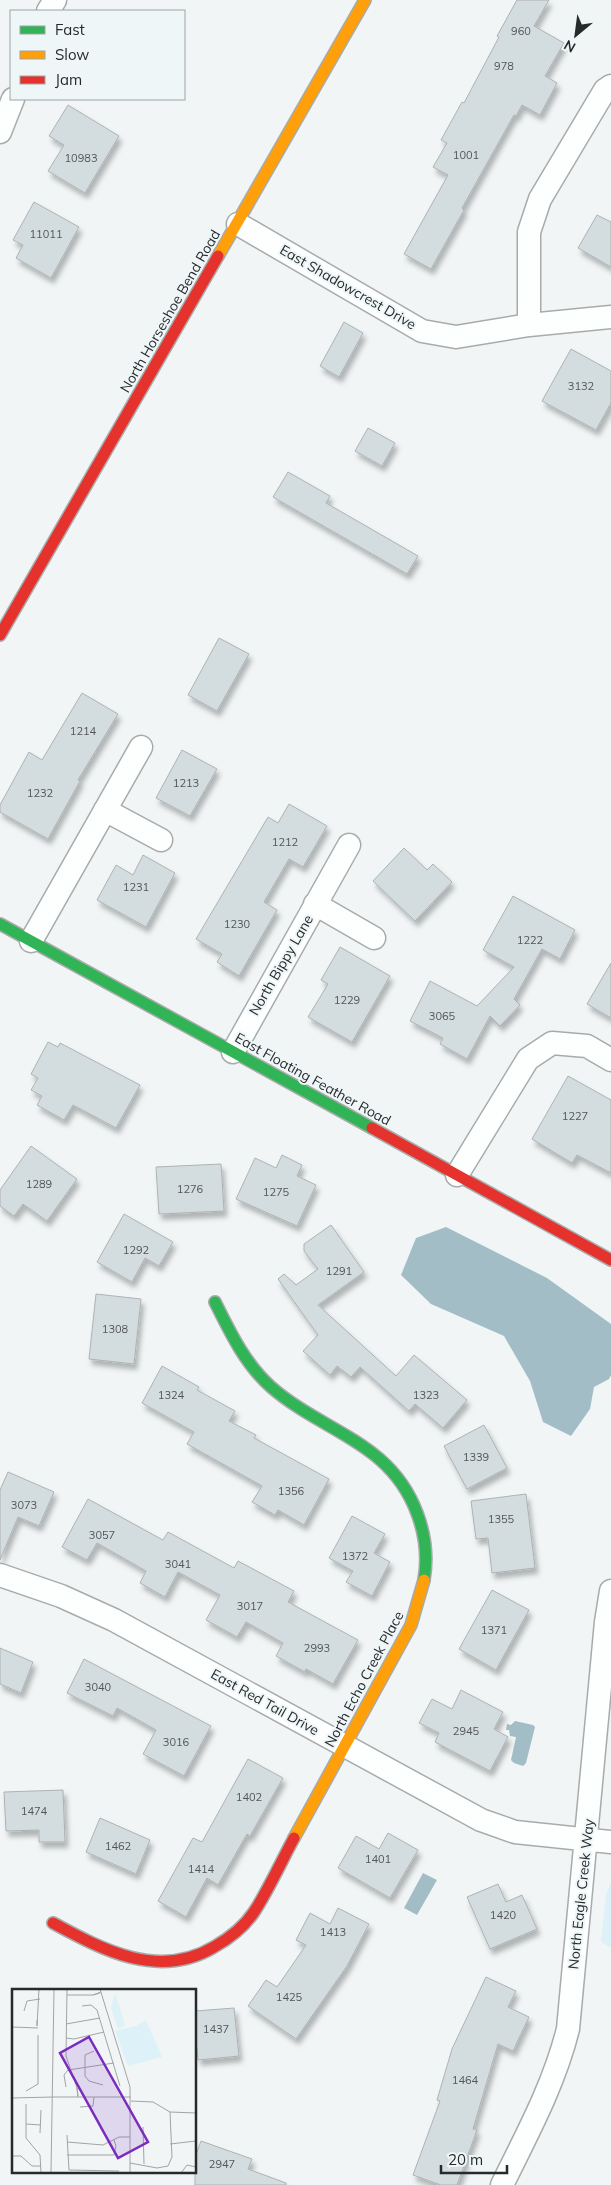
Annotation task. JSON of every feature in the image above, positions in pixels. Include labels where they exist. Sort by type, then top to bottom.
[{"type":"street","name":"North Horseshoe Bend Road","points":[[0,635],[238,224],[365,0]]},
{"type":"street","points":[[530,325],[529,232],[540,200],[605,90],[611,86]]},
{"type":"street","points":[[0,132],[13,100]]},
{"type":"street","name":"East Shadowcrest Drive","points":[[238,224],[422,330],[456,337],[530,325],[611,317]]},
{"type":"street","points":[[31,941],[140,747]]},
{"type":"street","points":[[105,810],[161,840]]},
{"type":"street","name":"North Bippy Lane","points":[[233,1052],[349,845]]},
{"type":"street","name":"North Bippy Lane","points":[[315,904],[374,938]]},
{"type":"street","name":"East Floating Feather Road","points":[[0,924],[611,1260]]},
{"type":"street","points":[[457,1176],[528,1059],[552,1043],[588,1046],[611,1060]]},
{"type":"street","name":"North Echo Creek Place","points":[[52,1923],[100,1949],[134,1961],[167,1963],[200,1955],[230,1938],[253,1913],[412,1625],[421,1599],[426,1566],[423,1531],[413,1502],[398,1476],[376,1454],[288,1401],[269,1385],[235,1345],[215,1302]]},
{"type":"street","name":"East Red Tail Drive","points":[[0,1575],[61,1596],[114,1620],[481,1820],[515,1832],[611,1842]]},
{"type":"street","name":"North Eagle Creek Way","points":[[502,2185],[547,2092],[568,2029],[606,1622],[611,1591]]},
{"type":"shaded area","points":[[611,1882],[611,1948],[601,1942],[606,1894]]},
{"type":"water","points":[[446,1227],[547,1278],[611,1324],[611,1375],[609,1379],[594,1387],[590,1409],[571,1436],[543,1422],[530,1381],[504,1336],[431,1304],[401,1275],[416,1238]]},
{"type":"water","points":[[515,1721],[535,1727],[526,1763],[523,1766],[511,1760],[516,1737],[510,1736],[509,1730],[506,1730],[507,1724],[511,1725]]},
{"type":"water","points":[[423,1873],[437,1880],[417,1915],[404,1908]]},
{"type":"building","points":[[517,0],[549,0],[534,26],[564,43],[545,76],[557,83],[540,115],[522,105],[516,116],[514,115],[462,208],[464,210],[431,269],[404,254],[448,175],[433,167],[447,143],[441,140],[462,102],[464,103]]},
{"type":"building","points":[[68,105],[119,136],[85,193],[48,171],[64,145],[49,136]]},
{"type":"building","points":[[34,202],[79,227],[51,278],[16,258],[23,245],[13,240]]},
{"type":"building","points":[[597,215],[611,222],[611,267],[578,248]]},
{"type":"building","points":[[344,322],[363,333],[339,377],[320,366]]},
{"type":"building","points":[[571,349],[611,371],[611,403],[596,430],[542,401]]},
{"type":"building","points":[[368,428],[395,443],[382,466],[355,451]]},
{"type":"building","points":[[288,472],[330,496],[326,503],[418,556],[407,574],[273,497]]},
{"type":"building","points":[[219,638],[249,654],[217,711],[188,695]]},
{"type":"building","points":[[82,693],[118,714],[78,780],[80,781],[48,839],[0,812],[0,805],[29,752],[42,760]]},
{"type":"building","points":[[182,750],[217,769],[190,816],[156,798]]},
{"type":"building","points":[[289,804],[327,826],[303,867],[289,859],[264,902],[277,910],[239,976],[217,962],[222,954],[196,939],[268,817],[278,823]]},
{"type":"building","points":[[404,848],[427,870],[433,864],[452,882],[415,921],[373,881]]},
{"type":"building","points":[[143,855],[175,873],[146,927],[97,900],[116,865],[133,875]]},
{"type":"building","points":[[513,896],[575,930],[560,959],[542,949],[514,999],[520,1005],[500,1026],[490,1016],[467,1059],[440,1044],[443,1038],[410,1021],[430,981],[477,1006],[514,967],[483,950]]},
{"type":"building","points":[[340,947],[390,976],[352,1042],[308,1017],[328,984],[321,980]]},
{"type":"building","points":[[611,963],[611,1018],[587,1004]]},
{"type":"building","points":[[48,1042],[58,1047],[60,1043],[140,1085],[116,1128],[73,1105],[64,1120],[37,1105],[42,1096],[31,1090],[38,1078],[31,1074]]},
{"type":"building","points":[[568,1076],[611,1100],[611,1173],[577,1155],[572,1163],[532,1139]]},
{"type":"building","points":[[31,1146],[77,1179],[47,1221],[23,1204],[14,1216],[0,1206],[0,1190]]},
{"type":"building","points":[[282,1155],[302,1165],[297,1176],[316,1185],[297,1226],[236,1199],[255,1158],[276,1168]]},
{"type":"building","points":[[221,1164],[224,1211],[159,1214],[156,1167]]},
{"type":"building","points":[[124,1214],[173,1242],[159,1266],[145,1258],[132,1282],[97,1262]]},
{"type":"building","points":[[331,1225],[364,1272],[318,1305],[396,1376],[414,1355],[467,1400],[443,1428],[415,1404],[409,1411],[360,1367],[351,1377],[337,1366],[330,1375],[303,1351],[318,1335],[278,1279],[284,1274],[296,1285],[318,1269],[304,1251],[304,1244]]},
{"type":"building","points":[[96,1294],[141,1299],[134,1364],[89,1359]]},
{"type":"building","points":[[162,1366],[199,1387],[197,1390],[235,1411],[229,1421],[256,1435],[254,1438],[329,1479],[304,1525],[278,1510],[275,1515],[252,1502],[262,1486],[187,1444],[194,1432],[142,1403]]},
{"type":"building","points":[[484,1425],[507,1468],[467,1489],[444,1446]]},
{"type":"building","points":[[8,1472],[54,1492],[39,1526],[18,1517],[0,1560],[0,1490]]},
{"type":"building","points":[[526,1494],[535,1568],[492,1573],[488,1538],[476,1539],[471,1501]]},
{"type":"building","points":[[88,1499],[163,1540],[168,1532],[234,1568],[238,1561],[294,1591],[288,1602],[358,1640],[333,1684],[306,1669],[305,1672],[276,1656],[283,1643],[246,1622],[237,1637],[206,1620],[220,1595],[178,1572],[165,1597],[140,1583],[146,1571],[97,1543],[87,1560],[62,1547]]},
{"type":"building","points":[[352,1516],[385,1534],[374,1553],[390,1562],[372,1596],[346,1582],[353,1571],[329,1558]]},
{"type":"building","points":[[492,1590],[529,1610],[496,1670],[459,1649]]},
{"type":"building","points":[[0,1648],[33,1662],[21,1693],[0,1684]]},
{"type":"building","points":[[84,1659],[211,1726],[184,1776],[143,1754],[156,1730],[117,1708],[113,1716],[67,1693]]},
{"type":"building","points":[[461,1690],[503,1712],[494,1729],[508,1737],[490,1771],[435,1742],[439,1733],[419,1723],[432,1699],[452,1709]]},
{"type":"building","points":[[248,1759],[283,1778],[250,1836],[247,1834],[218,1885],[207,1878],[186,1917],[158,1901],[193,1838],[202,1842]]},
{"type":"building","points":[[63,1790],[65,1842],[39,1842],[39,1830],[6,1831],[4,1792]]},
{"type":"building","points":[[100,1818],[150,1840],[136,1874],[86,1852]]},
{"type":"building","points":[[388,1833],[418,1850],[390,1898],[338,1868],[356,1836],[379,1849]]},
{"type":"building","points":[[498,1884],[506,1902],[522,1895],[537,1929],[490,1949],[467,1897]]},
{"type":"building","points":[[338,1908],[369,1924],[347,1966],[296,2039],[248,2006],[266,1980],[277,1987],[306,1945],[296,1940],[310,1913],[330,1924]]},
{"type":"building","points":[[486,1977],[516,1991],[508,2007],[529,2017],[513,2051],[498,2044],[473,2129],[477,2130],[457,2185],[441,2185],[413,2175],[440,2101],[437,2100],[452,2049]]},
{"type":"building","points":[[234,2008],[239,2056],[198,2060],[196,2048],[196,2011]]},
{"type":"building","points":[[201,2141],[252,2159],[248,2169],[286,2183],[286,2185],[195,2185],[196,2154]]},
{"type":"traffic: fast","points":[[0,924],[372,1128]]},
{"type":"traffic: fast","points":[[215,1302],[226,1325],[246,1358],[271,1387],[291,1403],[354,1440],[390,1469],[405,1489],[417,1513],[422,1529],[426,1554],[424,1580]]},
{"type":"traffic: slow","points":[[218,256],[365,0]]},
{"type":"traffic: slow","points":[[294,1838],[411,1625],[424,1580]]},
{"type":"traffic: jam","points":[[0,635],[218,256]]},
{"type":"traffic: jam","points":[[372,1128],[611,1260]]},
{"type":"traffic: jam","points":[[53,1923],[92,1943],[132,1958],[152,1961],[173,1961],[193,1957],[226,1940],[246,1923],[265,1894],[294,1838]]}]
